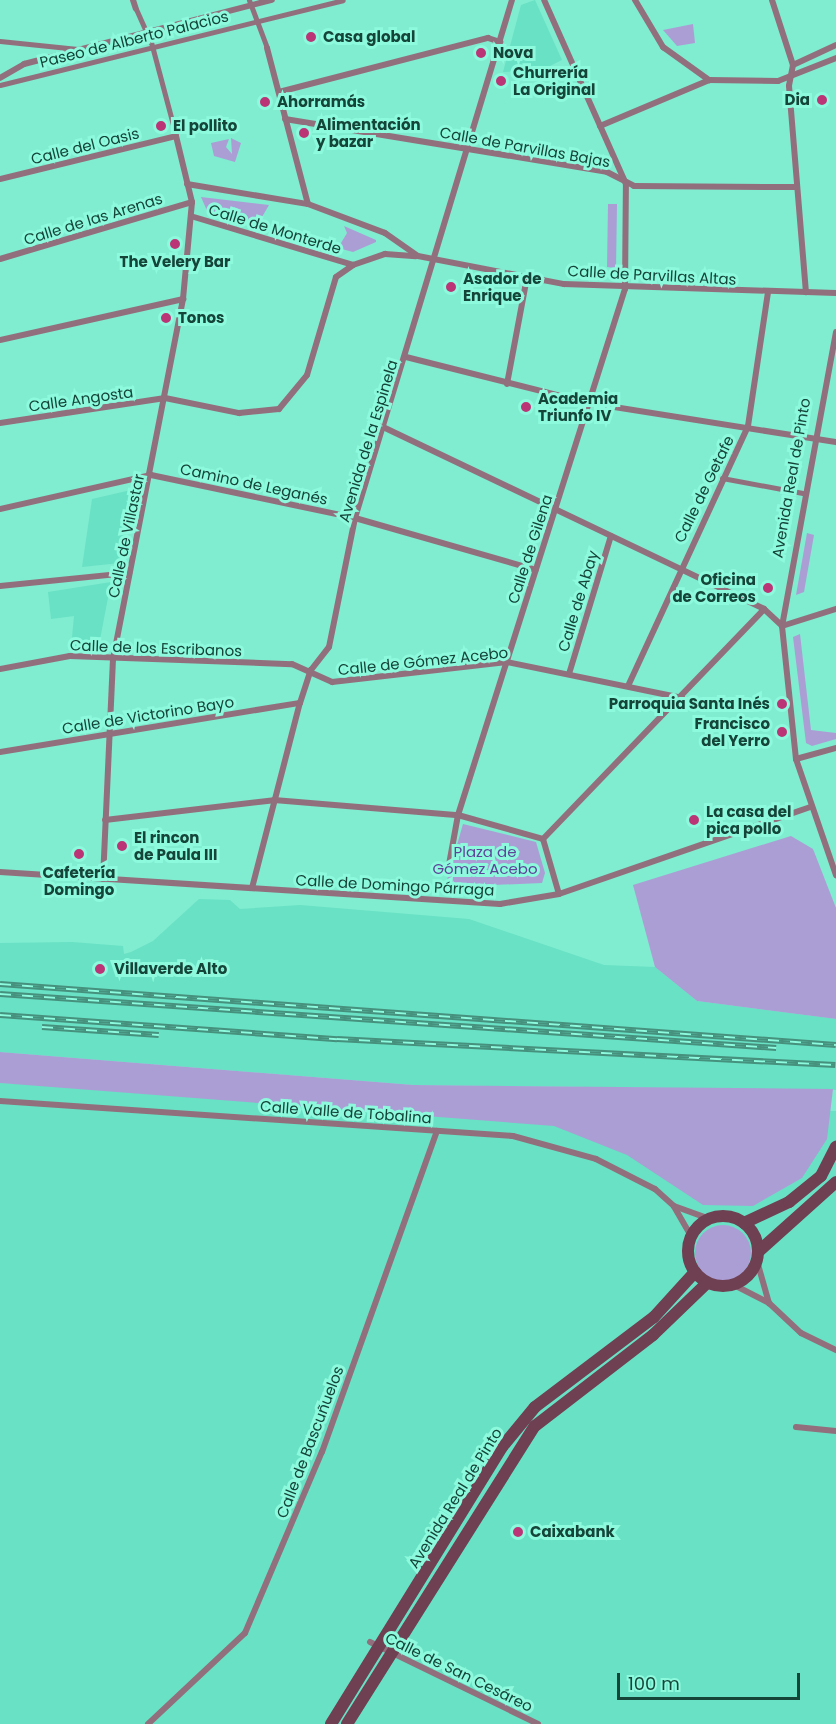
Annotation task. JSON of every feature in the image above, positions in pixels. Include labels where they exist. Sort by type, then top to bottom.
[{"type":"main road","points":[[744,1223],[789,1203],[821,1176],[836,1147]]},
{"type":"main road","points":[[758,1257],[744,1223],[733,1217],[709,1219],[691,1236],[688,1250],[695,1272],[707,1282],[734,1285],[758,1257],[836,1182]]},
{"type":"main road","name":"Avenida Real de Pinto","points":[[331,1724],[375,1645],[502,1447],[535,1407],[654,1317],[695,1272]]},
{"type":"main road","name":"Avenida Real de Pinto","points":[[347,1724],[535,1426],[653,1335],[707,1282]]},
{"type":"street","points":[[133,0],[153,48],[176,136]]},
{"type":"street","name":"Paseo de Alberto Palacios","points":[[0,78],[24,64],[146,33],[250,3],[272,0]]},
{"type":"street","name":"Paseo de Alberto Palacios","points":[[0,85],[343,0]]},
{"type":"street","name":"Avenida de la Espinela","points":[[252,888],[310,670],[329,647],[355,518],[406,357],[433,258],[512,0]]},
{"type":"street","points":[[544,0],[626,184]]},
{"type":"street","points":[[635,0],[663,47],[709,81]]},
{"type":"street","points":[[772,0],[793,65],[789,78],[795,187],[806,292]]},
{"type":"street","points":[[250,3],[267,48],[308,204]]},
{"type":"street","points":[[279,92],[488,38],[500,42]]},
{"type":"street","points":[[0,41],[83,49]]},
{"type":"street","points":[[793,65],[836,45]]},
{"type":"street","points":[[600,126],[709,81],[789,78],[836,57]]},
{"type":"street","name":"Calle de Parvillas Bajas","points":[[285,119],[607,172],[626,184],[795,187]]},
{"type":"street","name":"Calle del Oasis","points":[[0,179],[176,136]]},
{"type":"street","name":"Calle de Villastar","points":[[103,879],[113,658],[151,475],[183,299],[194,217],[176,136]]},
{"type":"street","points":[[187,184],[308,204],[385,233],[418,256]]},
{"type":"street","name":"Calle de Gilena","points":[[448,870],[458,815],[625,289],[626,184]]},
{"type":"street","name":"Calle de las Arenas","points":[[0,259],[192,202]]},
{"type":"street","name":"Calle de Monterde","points":[[194,217],[353,265],[385,254],[433,258]]},
{"type":"street","name":"Calle de Parvillas Altas","points":[[433,258],[527,278],[625,289],[836,293]]},
{"type":"street","points":[[165,398],[239,413],[279,409],[307,375],[336,277],[353,265]]},
{"type":"street","points":[[507,384],[527,278]]},
{"type":"street","name":"Calle de Getafe","points":[[628,686],[679,567],[748,426],[768,292]]},
{"type":"street","points":[[0,340],[183,299]]},
{"type":"street","name":"Avenida Real de Pinto","points":[[836,334],[813,438],[782,626],[796,759],[810,807],[836,874]]},
{"type":"street","points":[[406,357],[589,403],[748,426],[836,442]]},
{"type":"street","name":"Calle Angosta","points":[[0,423],[165,398]]},
{"type":"street","points":[[383,427],[764,609],[782,626],[836,609]]},
{"type":"street","name":"Camino de Leganés","points":[[0,509],[151,475],[355,518],[536,570]]},
{"type":"street","points":[[721,478],[803,493]]},
{"type":"street","name":"Calle de Abay","points":[[569,674],[611,536]]},
{"type":"street","points":[[0,586],[129,573]]},
{"type":"street","points":[[543,839],[682,698],[764,609]]},
{"type":"street","name":"Calle de los Escribanos","points":[[0,669],[70,656],[292,664],[310,670]]},
{"type":"street","name":"Calle de Gómez Acebo","points":[[310,670],[333,682],[507,662],[682,698]]},
{"type":"street","name":"Calle de Victorino Bayo","points":[[0,752],[300,704]]},
{"type":"street","points":[[796,759],[836,748]]},
{"type":"street","points":[[105,820],[274,800],[458,815],[543,839]]},
{"type":"street","name":"Calle de Domingo Párraga","points":[[0,872],[500,904],[559,894],[810,807]]},
{"type":"street","points":[[543,839],[559,894]]},
{"type":"street","name":"Calle Valle de Tobalina","points":[[0,1101],[437,1131],[555,1144],[636,1179],[674,1206],[709,1219]]},
{"type":"street","name":"Calle de Bascuñuelos","points":[[148,1724],[245,1633],[322,1452],[437,1131]]},
{"type":"street","name":"Calle Valle de Tobalina","points":[[674,1206],[691,1236]]},
{"type":"street","points":[[758,1257],[769,1303]]},
{"type":"street","points":[[734,1285],[769,1303],[801,1333],[836,1350]]},
{"type":"street","points":[[796,1427],[836,1431]]},
{"type":"street","name":"Calle de San Cesáreo","points":[[375,1645],[538,1724]]},
{"type":"shaded area","points":[[535,0],[562,60],[542,70],[503,72],[521,5]]},
{"type":"shaded area","points":[[131,490],[120,563],[82,567],[92,499]]},
{"type":"shaded area","points":[[111,582],[98,650],[71,648],[74,616],[51,619],[48,592]]},
{"type":"shaded area","points":[[199,899],[230,900],[240,909],[300,905],[469,919],[604,965],[655,967],[697,1001],[836,1019],[836,1090],[414,1085],[0,1052],[0,943],[72,942],[123,946],[124,954],[153,941]]},
{"type":"shaded area","points":[[0,1083],[657,1110],[836,1111],[836,1724],[0,1724]]},
{"type":"green space","points":[[693,24],[695,43],[677,46],[663,30]]},
{"type":"green space","points":[[231,138],[241,143],[235,162],[214,156],[211,143],[229,139],[226,147],[232,154]]},
{"type":"green space","points":[[201,197],[269,205],[262,217],[264,228],[208,213]]},
{"type":"green space","points":[[608,204],[617,204],[616,268],[607,267]]},
{"type":"green space","points":[[344,226],[376,242],[353,252],[338,248],[347,233]]},
{"type":"green space","points":[[807,533],[814,535],[804,592],[796,595]]},
{"type":"green space","points":[[800,634],[811,730],[836,733],[836,739],[812,746],[806,743],[793,637]]},
{"type":"green space","name":"Plaza de Gómez Acebo","points":[[463,824],[536,842],[545,873],[542,883],[445,887]]},
{"type":"green space","points":[[791,836],[813,849],[836,908],[836,1019],[697,1001],[655,967],[633,885]]},
{"type":"green space","points":[[0,1052],[414,1085],[833,1089],[827,1139],[802,1178],[753,1206],[703,1205],[627,1155],[554,1126],[0,1083]]},
{"type":"green space","points":[[723,1225],[734,1227],[743,1233],[749,1242],[751,1253],[749,1264],[743,1273],[734,1279],[723,1281],[712,1279],[703,1273],[697,1264],[695,1253],[697,1242],[703,1233],[712,1227]]},
{"type":"railway","points":[[0,984],[836,1045]]},
{"type":"railway","points":[[0,994],[776,1048]]},
{"type":"railway","points":[[0,1015],[337,1039],[835,1065]]},
{"type":"railway","points":[[42,1027],[159,1035]]},
{"type":"place","name":"Casa global","points":[[311,37]]},
{"type":"place","name":"Nova","points":[[481,53]]},
{"type":"place","name":"Churrería La Original","points":[[501,81]]},
{"type":"place","name":"Dia","points":[[822,100]]},
{"type":"place","name":"Ahorramás","points":[[265,102]]},
{"type":"place","name":"El pollito","points":[[161,126]]},
{"type":"place","name":"Alimentación y bazar","points":[[304,133]]},
{"type":"place","name":"The Velery Bar","points":[[175,244]]},
{"type":"place","name":"Asador de Enrique","points":[[451,287]]},
{"type":"place","name":"Tonos","points":[[166,318]]},
{"type":"place","name":"Academia Triunfo IV","points":[[526,407]]},
{"type":"place","name":"Oficina de Correos","points":[[768,588]]},
{"type":"place","name":"Parroquia Santa Inés","points":[[782,704]]},
{"type":"place","name":"Francisco del Yerro","points":[[782,732]]},
{"type":"place","name":"La casa del pica pollo","points":[[694,820]]},
{"type":"place","name":"El rincon de Paula III","points":[[122,846]]},
{"type":"place","name":"Cafetería Domingo","points":[[79,854]]},
{"type":"place","name":"Villaverde Alto","points":[[100,969]]},
{"type":"place","name":"Caixabank","points":[[518,1532]]}]
